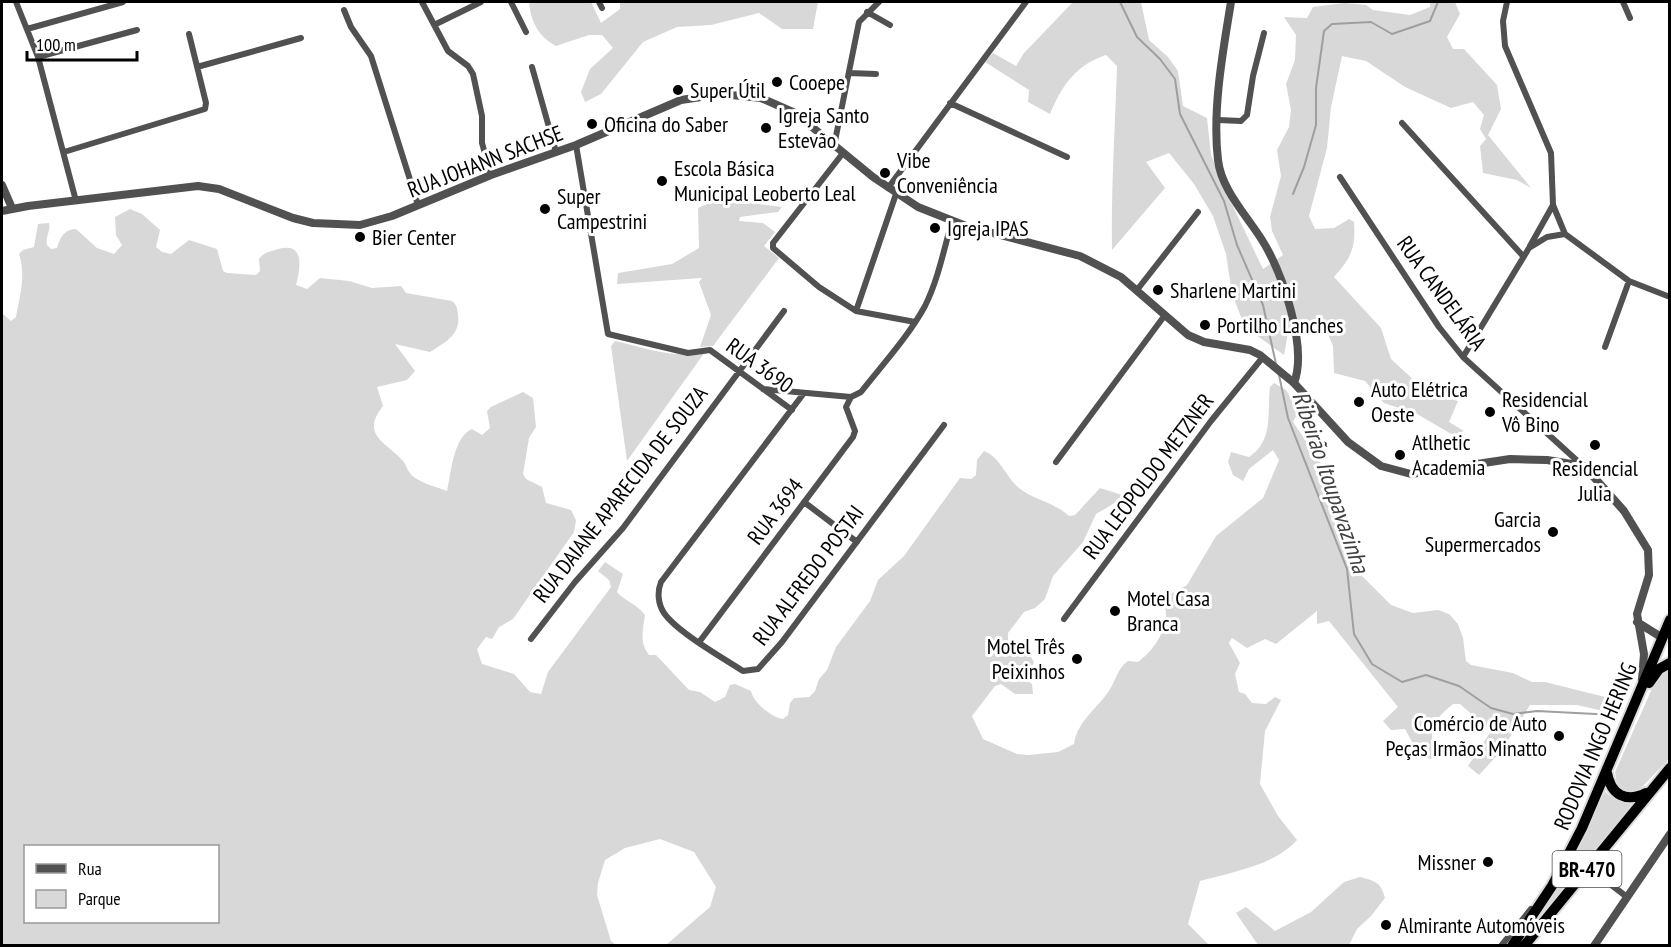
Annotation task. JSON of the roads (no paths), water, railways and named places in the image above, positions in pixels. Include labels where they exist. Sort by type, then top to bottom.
[{"type":"highway","name":"RODOVIA INGO HERING","points":[[1512,945],[1552,886],[1607,773],[1665,640],[1670,620]]},
{"type":"highway","points":[[1639,697],[1659,669],[1670,663]]},
{"type":"highway","name":"RODOVIA INGO HERING","points":[[1524,945],[1670,768]]},
{"type":"highway","points":[[1607,773],[1612,789],[1624,798],[1637,798],[1649,792]]},
{"type":"street","points":[[16,2],[38,57],[76,201]]},
{"type":"street","points":[[27,29],[123,2]]},
{"type":"street","points":[[422,2],[448,51],[468,66],[473,74],[482,116],[482,142],[491,175]]},
{"type":"street","points":[[434,25],[481,2]]},
{"type":"street","points":[[511,2],[526,32]]},
{"type":"street","points":[[834,147],[859,22],[879,2]]},
{"type":"street","points":[[888,188],[1026,2]]},
{"type":"street","points":[[1231,2],[1219,85],[1218,162],[1223,177],[1264,243],[1293,320],[1299,353],[1298,372],[1294,383]]},
{"type":"street","points":[[1508,2],[1503,28],[1505,46],[1551,153],[1553,205],[1565,234],[1629,281],[1670,297]]},
{"type":"street","points":[[1623,2],[1630,18]]},
{"type":"street","points":[[344,10],[351,27],[371,56],[418,205]]},
{"type":"street","points":[[867,12],[890,25]]},
{"type":"street","points":[[38,57],[137,30]]},
{"type":"street","points":[[1218,120],[1241,121],[1247,115],[1253,76],[1264,33]]},
{"type":"street","points":[[64,152],[200,112],[206,103],[189,34]]},
{"type":"street","points":[[197,67],[301,38]]},
{"type":"street","points":[[532,67],[556,152]]},
{"type":"street","points":[[849,73],[876,74]]},
{"type":"street","name":"RUA JOHANN SACHSE","points":[[2,211],[174,187],[209,187],[293,218],[346,226],[376,221],[491,175],[576,146],[681,100],[721,94],[753,96],[776,103],[795,113],[834,147],[896,194],[925,210],[952,221],[1080,256],[1111,270],[1198,340],[1250,350],[1263,357],[1294,383],[1357,450],[1381,466],[1403,474],[1420,474],[1510,459],[1547,460],[1584,466]]},
{"type":"street","points":[[950,103],[1066,157]]},
{"type":"street","points":[[1402,123],[1523,256]]},
{"type":"street","name":"RUA 3690","points":[[576,146],[608,334],[688,353],[707,349],[792,410]]},
{"type":"street","points":[[843,153],[772,245],[819,287],[856,311],[915,322]]},
{"type":"street","name":"RUA CANDELÁRIA","points":[[1340,177],[1443,333],[1463,357],[1584,466]]},
{"type":"street","points":[[2,185],[12,208]]},
{"type":"street","points":[[856,311],[896,194]]},
{"type":"street","points":[[1463,357],[1553,205]]},
{"type":"street","points":[[1137,290],[1198,212]]},
{"type":"street","points":[[762,389],[851,397],[861,392],[915,322],[934,284],[952,221]]},
{"type":"street","points":[[1529,248],[1547,237],[1565,234]]},
{"type":"street","points":[[1605,347],[1629,281]]},
{"type":"street","name":"RUA DAIANE APARECIDA DE SOUZA","points":[[531,639],[575,582],[622,528],[784,311]]},
{"type":"street","points":[[1056,462],[1165,315]]},
{"type":"street","name":"RUA LEOPOLDO METZNER","points":[[1064,619],[1211,421],[1263,357]]},
{"type":"street","name":"RUA ALFREDO POSTAI","points":[[804,393],[661,582],[659,599],[665,615],[743,671],[758,669],[782,642],[944,425]]},
{"type":"street","name":"RUA 3694","points":[[700,641],[853,437],[855,431],[846,408],[851,397]]},
{"type":"street","points":[[1584,466],[1624,511],[1648,550],[1649,576],[1637,622],[1645,664],[1639,697]]},
{"type":"street","points":[[804,502],[857,542]]},
{"type":"street","points":[[1637,622],[1665,640]]},
{"type":"street","points":[[1593,945],[1670,834]]},
{"type":"street","points":[[1588,867],[1627,897]]},
{"type":"street","name":"BR-470","points":[[1501,945],[1531,909]]},
{"type":"waterway","name":"Ribeirão Itoupavazinha","points":[[1120,2],[1137,37],[1160,59],[1175,79],[1180,114],[1224,201],[1237,245],[1263,305],[1276,364]]},
{"type":"waterway","points":[[1293,194],[1304,167],[1316,125],[1316,88],[1324,31],[1332,24],[1371,22],[1392,34],[1430,21],[1438,2]]},
{"type":"waterway","name":"Ribeirão Itoupavazinha","points":[[1279,375],[1288,418],[1347,569],[1354,634],[1372,664],[1402,682],[1426,675],[1459,686],[1491,708],[1513,714],[1537,711],[1615,715]]},
{"type":"place","name":"Cooepe","points":[[777,82]]},
{"type":"place","name":"Super Útil","points":[[678,90]]},
{"type":"place","name":"Oficina do Saber","points":[[592,124]]},
{"type":"place","name":"Igreja Santo Estevão","points":[[766,128]]},
{"type":"place","name":"Vibe Conveniência","points":[[885,173]]},
{"type":"place","name":"Escola Básica Municipal Leoberto Leal","points":[[662,181]]},
{"type":"place","name":"Super Campestrini","points":[[545,209]]},
{"type":"place","name":"Igreja IPAS","points":[[935,228]]},
{"type":"place","name":"Bier Center","points":[[360,237]]},
{"type":"place","name":"Sharlene Martini","points":[[1158,290]]},
{"type":"place","name":"Portilho Lanches","points":[[1205,325]]},
{"type":"place","name":"Auto Elétrica Oeste","points":[[1359,402]]},
{"type":"place","name":"Residencial Vô Bino","points":[[1490,412]]},
{"type":"place","name":"Residencial Julia","points":[[1595,445]]},
{"type":"place","name":"Atlhetic Academia","points":[[1400,455]]},
{"type":"place","name":"Garcia Supermercados","points":[[1553,532]]},
{"type":"place","name":"Motel Casa Branca","points":[[1115,611]]},
{"type":"place","name":"Motel Três Peixinhos","points":[[1077,659]]},
{"type":"place","name":"Comércio de Auto Peças Irmãos Minatto","points":[[1559,736]]},
{"type":"place","name":"Missner","points":[[1488,862]]},
{"type":"place","name":"Almirante Automóveis","points":[[1386,925]]}]
